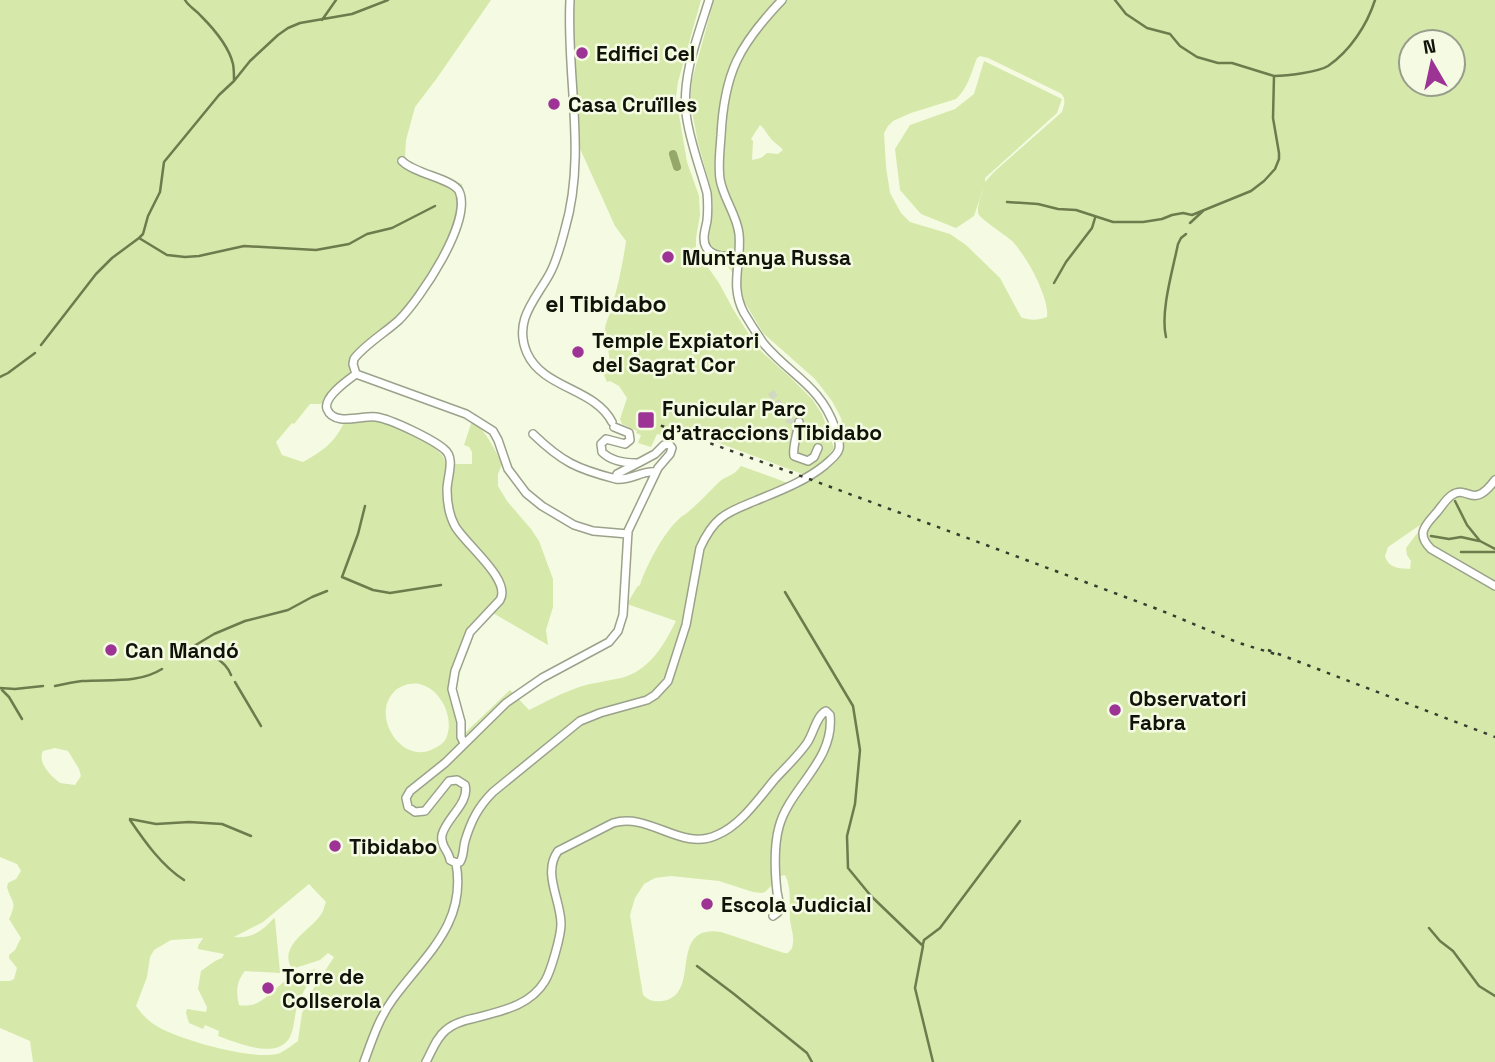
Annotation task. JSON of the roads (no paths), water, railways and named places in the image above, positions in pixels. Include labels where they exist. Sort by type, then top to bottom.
[{"type":"street","points":[[570,0],[576,157],[571,199],[568,220],[554,264],[529,305],[523,333],[526,352],[537,369],[602,409],[609,415],[613,425],[629,433],[630,440],[625,444],[606,439],[601,444],[605,456],[636,463]]},
{"type":"street","points":[[709,0],[689,69],[686,116],[707,193],[704,241],[710,252],[717,256],[726,258],[738,255]]},
{"type":"street","points":[[616,479],[617,474],[655,454],[664,445],[671,444],[672,451],[659,466],[628,534],[623,615],[615,635],[599,648],[562,666],[506,703],[437,770],[410,791],[406,798],[410,809],[422,812],[449,781],[457,780],[465,785],[465,796],[442,837],[450,860],[456,863],[462,861],[473,818],[493,792],[584,719],[647,700],[668,681],[686,625],[700,548],[716,523],[728,513],[808,478],[838,452],[837,433],[823,402],[805,381],[764,343],[737,296],[739,236],[719,171],[721,132],[732,71],[743,47],[782,0]]},
{"type":"street","points":[[356,374],[354,359],[406,312],[445,254],[461,213],[460,194],[454,186],[413,170],[402,161]]},
{"type":"street","points":[[356,374],[466,414],[493,431],[508,470],[526,493],[542,506],[574,525],[593,531],[628,534]]},
{"type":"street","points":[[356,374],[327,400],[330,414],[346,420],[378,417],[445,449],[450,461],[447,491],[454,525],[495,574],[503,591],[500,600],[470,632],[455,671],[452,689],[464,743]]},
{"type":"street","points":[[799,422],[794,456],[808,461],[814,457],[817,448]]},
{"type":"street","points":[[533,434],[554,454],[589,472],[625,480],[650,471],[656,472]]},
{"type":"street","points":[[1495,480],[1488,490],[1479,495],[1458,492],[1451,495],[1423,530],[1424,540],[1429,547],[1495,586]]},
{"type":"street","points":[[426,1062],[439,1038],[450,1027],[519,1005],[532,996],[545,980],[561,928],[551,871],[558,851],[613,823],[623,821],[640,822],[688,839],[721,834],[745,813],[799,753],[821,714],[826,711],[830,713],[831,724],[825,748],[779,825],[776,857],[779,909],[773,916]]},
{"type":"street","points":[[450,854],[455,850],[462,854]]},
{"type":"street","points":[[364,1062],[392,1000],[444,933],[457,898],[456,863]]},
{"type":"waterway","points":[[185,0],[224,45],[233,64],[234,81]]},
{"type":"waterway","points":[[322,20],[336,0]]},
{"type":"waterway","points":[[41,345],[96,274],[143,234],[148,216],[160,192],[164,162],[250,61],[288,28],[300,23],[352,14],[388,0]]},
{"type":"waterway","points":[[1115,0],[1126,14],[1147,28],[1170,34],[1180,46],[1197,57],[1218,63],[1232,63],[1274,76]]},
{"type":"waterway","points":[[1007,202],[1076,210],[1113,222],[1143,222],[1183,213],[1192,215],[1251,191],[1275,169],[1279,159],[1273,118],[1274,76],[1302,73],[1328,66],[1344,53],[1357,37],[1375,0]]},
{"type":"waterway","points":[[673,154],[677,167]]},
{"type":"waterway","points":[[139,238],[167,255],[185,257],[244,246],[316,250],[349,244],[367,234],[392,228],[435,206]]},
{"type":"waterway","points":[[1190,223],[1203,211]]},
{"type":"waterway","points":[[1054,283],[1092,228],[1095,218]]},
{"type":"waterway","points":[[1166,337],[1168,290],[1178,244],[1186,234]]},
{"type":"waterway","points":[[0,377],[35,353]]},
{"type":"waterway","points":[[1455,501],[1467,525],[1480,541],[1495,549]]},
{"type":"waterway","points":[[365,506],[342,577],[373,590],[390,593],[441,585]]},
{"type":"waterway","points":[[1431,536],[1449,539],[1461,537],[1479,541]]},
{"type":"waterway","points":[[1461,552],[1495,552]]},
{"type":"waterway","points":[[189,649],[214,634],[245,621],[288,610],[327,591]]},
{"type":"waterway","points":[[785,592],[853,706],[860,750],[855,804],[847,836],[848,868],[871,896],[923,946],[915,988],[933,1062]]},
{"type":"waterway","points":[[189,649],[219,660],[231,675]]},
{"type":"waterway","points":[[55,686],[82,681],[133,679],[162,669]]},
{"type":"waterway","points":[[235,682],[261,726]]},
{"type":"waterway","points":[[0,688],[43,686]]},
{"type":"waterway","points":[[2,690],[22,719]]},
{"type":"waterway","points":[[130,819],[156,824],[222,824],[251,836]]},
{"type":"waterway","points":[[130,820],[161,861],[184,880]]},
{"type":"waterway","points":[[923,944],[924,940],[940,928],[1020,821]]},
{"type":"waterway","points":[[1429,928],[1453,951],[1479,986],[1495,996]]},
{"type":"waterway","points":[[697,966],[807,1053],[812,1062]]},
{"type":"tunnel","points":[[771,392],[789,420],[799,422]]},
{"type":"railway","points":[[651,422],[1160,610],[1239,643],[1275,654]]},
{"type":"railway","points":[[1268,650],[1495,737]]},
{"type":"place","name":"Edifici Cel","points":[[582,53]]},
{"type":"place","name":"Casa Cruïlles","points":[[554,104]]},
{"type":"place","name":"Muntanya Russa","points":[[668,257]]},
{"type":"place","name":"Temple Expiatori del Sagrat Cor","points":[[578,352]]},
{"type":"place","name":"Funicular Parc d'atraccions Tibidabo","points":[[646,420]]},
{"type":"place","name":"Can Mandó","points":[[111,650]]},
{"type":"place","name":"Observatori Fabra","points":[[1115,710]]},
{"type":"place","name":"Tibidabo","points":[[335,846]]},
{"type":"place","name":"Escola Judicial","points":[[707,904]]},
{"type":"place","name":"Torre de Collserola","points":[[268,988]]},
{"type":"district","name":"el Tibidabo","points":[[606,304]]}]
